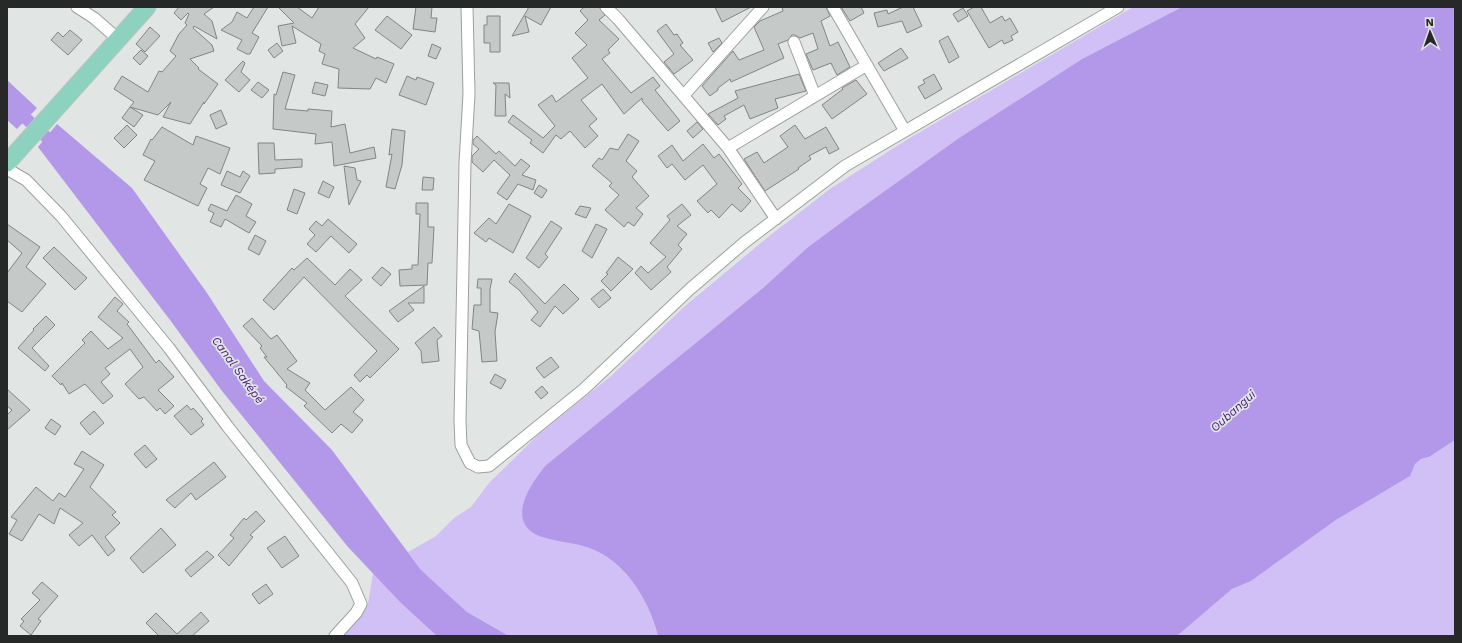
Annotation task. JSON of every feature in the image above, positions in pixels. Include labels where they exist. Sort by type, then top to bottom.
[{"type":"main road","points":[[9,163],[48,116],[146,7]]},
{"type":"street","points":[[77,7],[94,18],[118,39]]},
{"type":"street","points":[[467,7],[469,94],[465,178],[460,420],[461,446],[470,463],[478,467],[488,466],[534,431],[584,389],[695,284],[745,242],[845,166],[1118,7]]},
{"type":"street","points":[[606,7],[618,18],[728,148],[776,218]]},
{"type":"street","points":[[684,95],[763,7]]},
{"type":"street","points":[[833,7],[905,131]]},
{"type":"street","points":[[794,42],[815,96]]},
{"type":"street","points":[[728,148],[867,65]]},
{"type":"street","points":[[9,163],[61,216],[169,348],[228,427],[352,583],[361,604],[356,613],[335,636]]},
{"type":"shaded area","points":[[1133,7],[1182,7],[1082,59],[959,138],[854,213],[807,248],[763,288],[545,466],[530,489],[522,514],[533,534],[568,541],[588,547],[614,562],[634,583],[648,608],[658,636],[509,636],[467,612],[421,570],[408,552],[436,536],[454,518],[471,507],[489,483],[538,435],[611,376],[685,306],[768,237],[830,189],[903,142]]},
{"type":"shaded area","points":[[1455,440],[1455,636],[1177,636],[1232,589],[1251,581],[1336,520],[1409,476],[1415,464],[1421,459],[1429,457]]},
{"type":"shaded area","points":[[373,573],[437,636],[344,636],[368,604]]},
{"type":"water","name":"Oubangui","points":[[1182,7],[1455,7],[1455,440],[1429,457],[1421,459],[1415,464],[1410,476],[1336,520],[1251,581],[1232,589],[1177,636],[658,636],[654,621],[640,593],[631,580],[608,558],[595,550],[580,545],[541,537],[533,533],[526,526],[522,518],[522,509],[529,490],[545,466],[763,288],[807,248],[959,138],[1082,59]]},
{"type":"water","points":[[7,80],[37,108],[17,129],[7,120]]},
{"type":"water","points":[[57,124],[132,188],[207,293],[264,381],[332,450],[421,570],[467,612],[509,636],[437,636],[400,602],[348,547],[222,391],[170,320],[38,147]]},
{"type":"building","points":[[179,7],[214,7],[204,14],[212,21],[217,39],[194,26],[193,28],[212,45],[214,51],[190,59],[199,68],[198,69],[218,84],[190,124],[163,117],[171,102],[158,115],[130,107],[134,102],[114,89],[122,76],[148,92],[159,71],[162,72],[176,56],[170,51],[179,34],[187,25],[185,23],[189,14],[188,13],[181,20],[174,13]]},
{"type":"building","points":[[254,7],[268,7],[252,33],[259,37],[250,54],[247,54],[237,49],[242,40],[221,30],[232,22],[237,12],[247,18]]},
{"type":"building","points":[[278,7],[297,7],[312,18],[319,7],[369,7],[355,24],[365,38],[353,48],[376,59],[377,57],[394,64],[386,83],[376,78],[370,89],[338,88],[339,69],[322,64],[325,54],[319,51],[321,44],[292,26],[296,43],[282,46],[278,26],[294,23]]},
{"type":"building","points":[[416,7],[432,7],[431,18],[437,18],[435,32],[413,29]]},
{"type":"building","points":[[529,7],[551,7],[541,25],[525,16],[529,32],[512,36]]},
{"type":"building","points":[[584,7],[599,7],[605,15],[599,20],[619,39],[608,50],[610,53],[602,59],[631,93],[653,77],[660,86],[655,90],[680,121],[668,131],[642,101],[642,98],[624,114],[602,84],[581,100],[597,119],[589,126],[598,136],[585,148],[570,131],[561,139],[556,135],[543,153],[530,143],[532,140],[508,122],[513,115],[543,138],[555,126],[538,105],[552,95],[556,102],[588,78],[572,58],[587,45],[575,33],[588,20],[580,11]]},
{"type":"building","points":[[715,7],[751,7],[722,22]]},
{"type":"building","points":[[782,7],[826,7],[830,16],[821,21],[830,46],[838,42],[850,67],[837,75],[831,63],[813,70],[806,54],[818,49],[813,33],[800,38],[792,35],[788,40],[778,44],[784,58],[731,82],[730,79],[710,96],[702,86],[733,51],[739,60],[764,50],[754,27],[760,21],[783,11]]},
{"type":"building","points":[[841,7],[861,7],[864,13],[850,21]]},
{"type":"building","points":[[903,7],[913,7],[922,26],[907,33],[902,21],[878,27],[874,13],[887,10],[888,14]]},
{"type":"building","points":[[974,7],[981,7],[990,23],[1002,16],[1005,21],[1010,18],[1018,32],[1011,36],[1013,40],[1004,44],[1002,40],[989,48],[967,11]]},
{"type":"building","points":[[963,8],[968,16],[958,22],[953,14]]},
{"type":"building","points":[[387,16],[412,35],[401,49],[375,30]]},
{"type":"building","points":[[487,16],[500,16],[500,52],[490,52],[490,43],[484,43],[484,25],[487,25]]},
{"type":"building","points":[[666,24],[674,35],[677,34],[683,43],[680,45],[693,60],[674,74],[664,62],[674,54],[657,31]]},
{"type":"building","points":[[150,27],[160,36],[145,52],[136,44]]},
{"type":"building","points":[[70,30],[82,40],[68,55],[51,40],[58,32],[63,37]]},
{"type":"building","points":[[948,36],[959,57],[949,63],[939,41]]},
{"type":"building","points":[[719,38],[722,43],[713,52],[708,43]]},
{"type":"building","points":[[277,43],[283,51],[274,58],[268,50]]},
{"type":"building","points":[[432,44],[441,48],[436,59],[428,56]]},
{"type":"building","points":[[901,48],[908,58],[884,71],[878,63]]},
{"type":"building","points":[[141,50],[148,56],[140,65],[133,58]]},
{"type":"building","points":[[243,61],[245,63],[241,72],[250,80],[239,92],[225,80]]},
{"type":"building","points":[[283,72],[295,75],[285,109],[332,111],[331,127],[345,124],[350,153],[374,147],[376,158],[334,166],[332,142],[315,144],[316,134],[273,129],[274,94],[276,95]]},
{"type":"building","points":[[799,74],[806,91],[775,99],[778,108],[750,119],[744,105],[724,116],[726,119],[718,125],[708,114],[738,98],[735,91]]},
{"type":"building","points":[[934,74],[942,89],[925,99],[918,87],[925,83],[923,80]]},
{"type":"building","points":[[407,76],[416,80],[417,77],[434,83],[426,105],[399,95]]},
{"type":"building","points":[[856,80],[867,94],[832,119],[822,105],[843,89],[842,88]]},
{"type":"building","points":[[258,82],[269,90],[262,98],[251,90]]},
{"type":"building","points":[[315,82],[328,85],[325,96],[312,93]]},
{"type":"building","points":[[493,83],[509,83],[510,98],[505,94],[506,116],[495,116],[496,85]]},
{"type":"building","points":[[130,107],[143,115],[134,127],[122,118]]},
{"type":"building","points":[[221,110],[227,124],[216,129],[210,115]]},
{"type":"building","points":[[697,122],[703,129],[693,138],[687,131]]},
{"type":"building","points":[[127,125],[137,135],[124,148],[114,138]]},
{"type":"building","points":[[795,125],[805,139],[826,127],[839,149],[829,154],[826,147],[809,156],[811,159],[798,168],[799,169],[765,191],[744,159],[757,152],[764,163],[788,147],[780,136]]},
{"type":"building","points":[[162,127],[193,145],[196,136],[230,148],[220,174],[208,168],[200,184],[207,188],[198,206],[144,180],[155,161],[143,155],[151,139],[152,140]]},
{"type":"building","points":[[392,129],[405,131],[402,165],[395,189],[386,187],[392,154],[389,155]]},
{"type":"building","points":[[628,134],[639,141],[626,161],[637,171],[632,177],[649,196],[636,208],[643,214],[634,226],[628,222],[624,227],[605,210],[619,195],[609,186],[612,183],[592,166],[599,158],[602,160],[610,148],[618,150]]},
{"type":"building","points":[[477,136],[496,154],[499,151],[515,166],[521,159],[530,166],[522,175],[536,180],[533,190],[518,184],[507,200],[497,193],[510,175],[494,160],[483,172],[472,162],[472,156],[479,149],[473,144],[473,140]]},
{"type":"building","points":[[258,143],[274,143],[275,160],[302,159],[302,167],[275,169],[275,173],[259,174]]},
{"type":"building","points":[[703,144],[714,158],[719,154],[742,184],[738,188],[751,201],[741,212],[732,204],[719,218],[711,210],[708,213],[697,201],[717,184],[703,165],[685,180],[672,164],[667,168],[658,156],[672,145],[683,161]]},
{"type":"building","points":[[344,166],[355,168],[357,180],[361,181],[349,205]]},
{"type":"building","points":[[227,171],[240,177],[243,171],[250,176],[240,193],[221,185]]},
{"type":"building","points":[[423,177],[434,178],[433,190],[422,190]]},
{"type":"building","points":[[323,181],[334,187],[329,198],[318,193]]},
{"type":"building","points":[[539,185],[547,190],[542,198],[534,193]]},
{"type":"building","points":[[294,189],[305,193],[297,214],[287,210]]},
{"type":"building","points":[[236,195],[252,204],[246,216],[256,222],[249,233],[225,219],[221,227],[210,222],[214,213],[208,210],[211,204],[227,211]]},
{"type":"building","points":[[416,203],[428,203],[428,227],[434,227],[432,263],[428,263],[427,285],[400,286],[399,270],[412,269],[412,265],[418,265],[420,214],[416,214]]},
{"type":"building","points":[[509,204],[531,216],[513,253],[489,238],[486,242],[474,233],[489,218],[496,224]]},
{"type":"building","points":[[682,204],[691,215],[677,226],[687,234],[678,245],[682,249],[667,267],[671,272],[651,290],[635,273],[641,266],[648,273],[666,257],[650,243],[670,220],[667,216]]},
{"type":"building","points":[[580,206],[591,208],[586,218],[575,214]]},
{"type":"building","points":[[328,219],[357,244],[349,253],[331,236],[316,252],[307,244],[315,235],[309,229],[316,221],[322,226]]},
{"type":"building","points":[[551,221],[562,228],[545,254],[548,257],[539,268],[526,258]]},
{"type":"building","points":[[7,224],[40,247],[26,267],[46,284],[22,312],[7,301],[7,273],[22,253],[7,240]]},
{"type":"building","points":[[596,224],[607,229],[592,258],[582,251]]},
{"type":"building","points":[[255,235],[266,241],[259,255],[248,249]]},
{"type":"building","points":[[54,247],[87,278],[75,290],[43,258]]},
{"type":"building","points":[[618,257],[633,269],[611,291],[601,281],[608,274],[606,273]]},
{"type":"building","points":[[307,258],[335,285],[350,269],[362,280],[345,296],[399,349],[370,378],[367,375],[360,382],[354,375],[377,351],[304,277],[274,310],[263,300],[292,268],[294,270]]},
{"type":"building","points":[[382,267],[391,274],[381,286],[372,278]]},
{"type":"building","points":[[515,273],[545,304],[564,284],[579,299],[563,314],[555,306],[540,327],[531,320],[538,312],[519,290],[509,282]]},
{"type":"building","points":[[478,279],[492,279],[490,289],[490,312],[498,313],[495,332],[497,361],[482,362],[479,331],[472,329],[474,305],[481,305],[481,288],[477,288]]},
{"type":"building","points":[[424,286],[424,303],[408,303],[414,310],[398,322],[389,311]]},
{"type":"building","points":[[603,289],[611,298],[599,308],[591,299]]},
{"type":"building","points":[[115,297],[123,304],[117,311],[129,322],[127,324],[156,363],[159,360],[174,377],[158,390],[174,406],[165,414],[160,408],[157,411],[144,397],[139,399],[125,384],[143,367],[130,349],[105,368],[110,374],[101,382],[113,396],[103,404],[85,384],[69,394],[62,383],[61,385],[52,376],[85,343],[82,340],[91,331],[108,349],[123,338],[98,317]]},
{"type":"building","points":[[46,316],[55,325],[32,348],[49,366],[45,371],[18,348],[34,330],[33,329]]},
{"type":"building","points":[[252,318],[271,339],[277,335],[297,361],[287,369],[310,383],[305,390],[325,410],[351,387],[364,400],[353,412],[363,420],[352,433],[341,424],[332,433],[304,406],[307,403],[286,387],[287,385],[264,357],[267,357],[260,348],[262,346],[243,326]]},
{"type":"building","points":[[434,327],[442,336],[437,340],[439,361],[422,363],[421,351],[415,343]]},
{"type":"building","points":[[551,357],[559,367],[544,378],[536,368]]},
{"type":"building","points":[[495,374],[506,380],[501,389],[490,383]]},
{"type":"building","points":[[542,386],[548,393],[541,399],[535,392]]},
{"type":"building","points":[[7,389],[30,410],[7,430],[7,415],[12,410],[7,406]]},
{"type":"building","points":[[187,405],[191,410],[193,408],[203,419],[201,421],[204,425],[191,435],[174,416]]},
{"type":"building","points":[[94,411],[104,423],[90,435],[80,423]]},
{"type":"building","points":[[51,419],[61,426],[55,435],[45,428]]},
{"type":"building","points":[[145,445],[157,459],[146,468],[134,454]]},
{"type":"building","points":[[82,451],[104,465],[90,487],[116,512],[112,515],[120,523],[105,537],[115,550],[108,556],[92,535],[79,546],[69,535],[83,523],[60,508],[54,524],[39,514],[22,541],[9,534],[17,520],[11,517],[36,487],[53,501],[59,493],[65,497],[84,469],[74,464]]},
{"type":"building","points":[[214,462],[226,477],[196,500],[191,493],[175,508],[166,500]]},
{"type":"building","points":[[256,511],[265,521],[250,535],[253,537],[229,566],[218,555],[234,538],[230,535],[244,518],[246,520]]},
{"type":"building","points":[[161,528],[176,545],[143,573],[130,558]]},
{"type":"building","points":[[285,536],[299,556],[282,568],[267,548]]},
{"type":"building","points":[[207,551],[214,557],[191,577],[185,570]]},
{"type":"building","points":[[42,582],[58,596],[38,619],[41,621],[31,635],[20,626],[24,621],[21,619],[40,600],[32,593]]},
{"type":"building","points":[[266,584],[273,594],[259,604],[252,594]]},
{"type":"building","points":[[201,612],[209,621],[192,636],[159,636],[146,623],[156,613],[177,634]]},
{"type":"waterway","name":"Canal Saképé","points":[[7,101],[58,148]]}]
